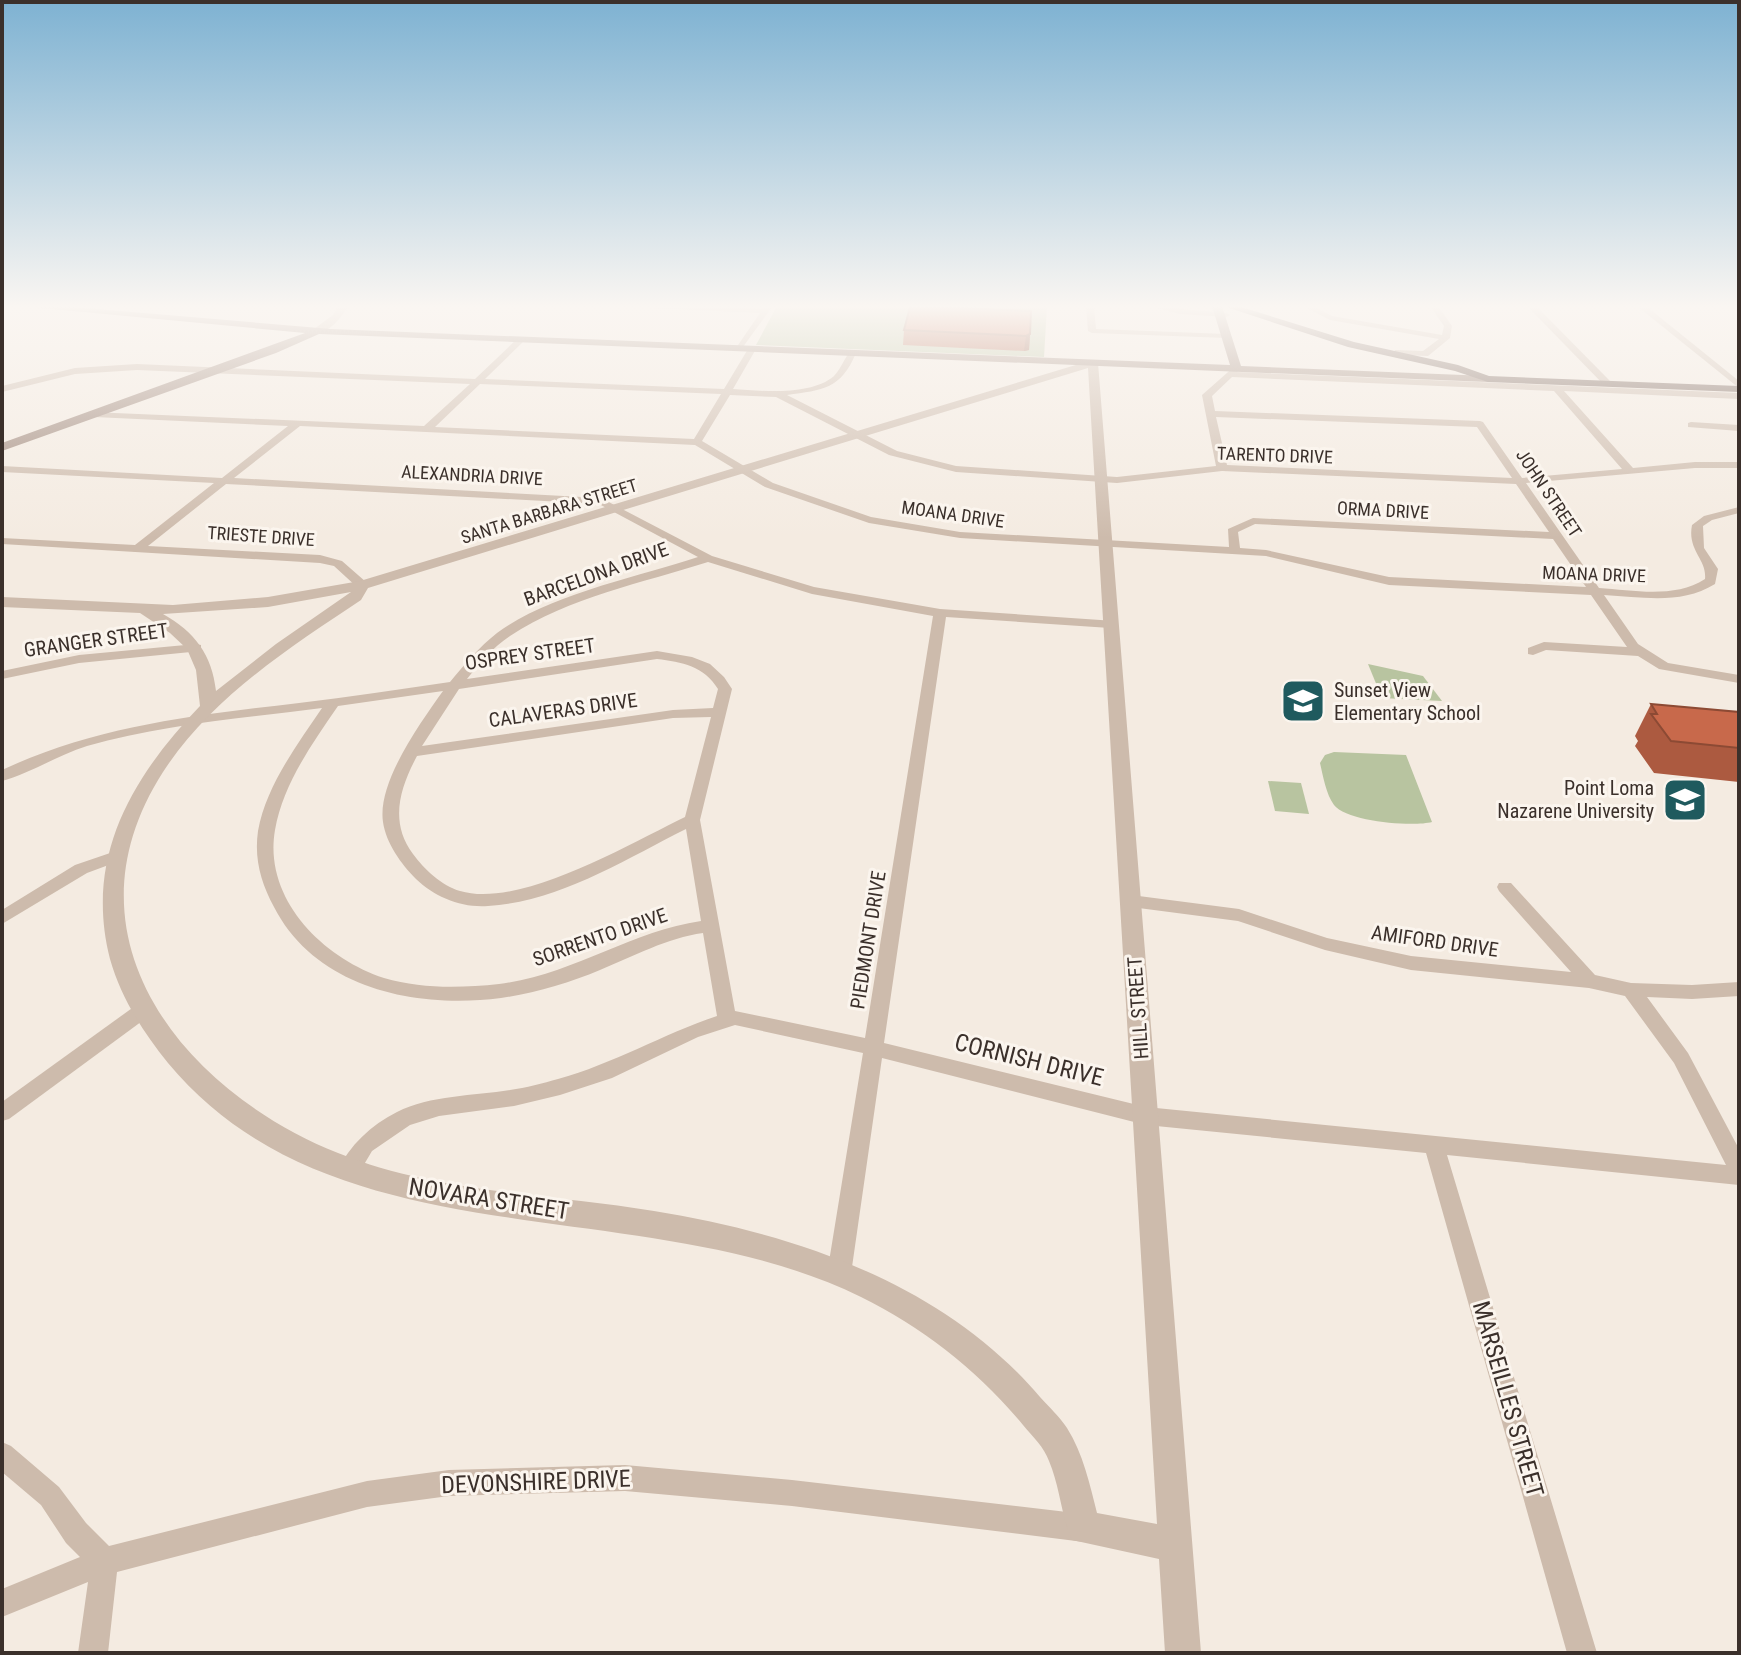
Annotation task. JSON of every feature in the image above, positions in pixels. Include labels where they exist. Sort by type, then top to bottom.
[{"type":"main road","points":[[2,447],[180,383]]},
{"type":"main road","points":[[1598,383],[1739,387]]},
{"type":"street","points":[[2,389],[29,383]]},
{"type":"street","points":[[427,429],[475,383]]},
{"type":"street","points":[[528,383],[778,394],[823,383]]},
{"type":"street","points":[[697,442],[731,383]]},
{"type":"street","name":"SANTA BARBARA STREET","points":[[2,602],[144,610],[252,604],[362,585],[1028,383]]},
{"type":"street","name":"HILL STREET","points":[[1094,383],[1183,1653]]},
{"type":"street","points":[[1222,383],[1207,395],[1222,468]]},
{"type":"street","points":[[1472,383],[1739,396]]},
{"type":"street","points":[[1556,388],[1630,471]]},
{"type":"street","name":"TARENTO DRIVE","points":[[778,394],[855,437],[893,453],[956,469],[1100,480],[1222,468],[1519,481],[1739,465]]},
{"type":"street","name":"MOANA DRIVE","points":[[94,414],[697,442],[744,471],[798,497],[892,524],[995,539],[1289,556],[1389,581],[1668,595],[1701,588],[1711,581],[1712,569],[1697,549],[1694,539],[1698,525],[1708,518],[1739,510]]},
{"type":"street","name":"JOHN STREET","points":[[1209,414],[1480,424],[1639,652]]},
{"type":"street","points":[[138,548],[298,423]]},
{"type":"street","points":[[1691,425],[1739,428]]},
{"type":"street","name":"ALEXANDRIA DRIVE","points":[[2,469],[590,500],[619,508],[666,538],[708,558],[812,590],[940,613],[1110,624]]},
{"type":"street","name":"ORMA DRIVE","points":[[1235,551],[1232,531],[1253,521],[1556,536]]},
{"type":"street","name":"TRIESTE DRIVE","points":[[2,541],[320,559],[338,563],[362,585]]},
{"type":"street","name":"BARCELONA DRIVE","points":[[692,820],[530,894],[495,899],[461,898],[438,887],[410,863],[393,831],[390,811],[400,772],[453,686],[503,635],[530,620],[708,558]]},
{"type":"street","points":[[200,713],[280,648],[356,597],[362,585]]},
{"type":"street","points":[[144,610],[174,627],[196,648],[207,668],[200,713]]},
{"type":"street","name":"PIEDMONT DRIVE","points":[[839,1274],[940,613]]},
{"type":"street","points":[[1533,651],[1544,646],[1639,652],[1664,666],[1739,679]]},
{"type":"street","name":"GRANGER STREET","points":[[2,675],[79,659],[196,648]]},
{"type":"street","name":"OSPREY STREET","points":[[2,776],[29,761],[113,734],[200,713],[333,703],[657,655],[699,662],[716,673],[725,689],[692,820],[727,1019]]},
{"type":"street","name":"SORRENTO DRIVE","points":[[333,703],[275,793],[264,845],[272,894],[299,934],[329,962],[381,986],[433,994],[502,992],[579,971],[626,949],[692,928],[711,926]]},
{"type":"street","name":"CALAVERAS DRIVE","points":[[414,752],[673,714],[719,712]]},
{"type":"street","name":"NOVARA STREET","points":[[200,713],[158,764],[139,796],[116,856],[115,934],[124,970],[142,1011],[182,1065],[231,1108],[287,1144],[348,1171],[451,1198],[678,1227],[758,1245],[839,1274],[895,1300],[994,1369],[1057,1440],[1084,1528]]},
{"type":"street","points":[[2,918],[81,869],[116,856]]},
{"type":"street","points":[[1505,887],[1589,981]]},
{"type":"street","name":"AMIFORD DRIVE","points":[[1131,901],[1239,915],[1325,944],[1411,963],[1589,981],[1631,990],[1692,992],[1739,989]]},
{"type":"street","points":[[1631,990],[1681,1058],[1739,1173]]},
{"type":"street","points":[[2,1113],[142,1011]]},
{"type":"street","points":[[348,1171],[365,1145],[404,1118],[439,1108],[514,1098],[560,1087],[605,1072],[727,1019]]},
{"type":"street","name":"CORNISH DRIVE","points":[[727,1019],[874,1048],[1146,1116],[1739,1173]]},
{"type":"street","name":"MARSEILLES STREET","points":[[1434,1146],[1582,1653]]},
{"type":"street","points":[[2,1455],[50,1496],[76,1533],[104,1561],[93,1653]]},
{"type":"street","name":"DEVONSHIRE DRIVE","points":[[2,1603],[104,1561],[367,1494],[449,1483],[625,1478],[792,1493],[1084,1528]]},
{"type":"street","points":[[1084,1528],[1176,1545]]},
{"type":"green space","points":[[1368,664],[1423,676],[1442,701],[1382,698]]},
{"type":"green space","points":[[1334,752],[1406,755],[1432,822],[1381,822],[1341,811],[1329,796],[1320,763],[1325,755]]},
{"type":"green space","points":[[1268,781],[1301,783],[1309,814],[1275,811]]},
{"type":"building","points":[[1651,704],[1739,712],[1739,748],[1671,741],[1651,714],[1657,714]]},
{"type":"place","name":"Sunset View Elementary School","points":[[1303,701]]},
{"type":"place","name":"Point Loma Nazarene University","points":[[1685,800]]}]
